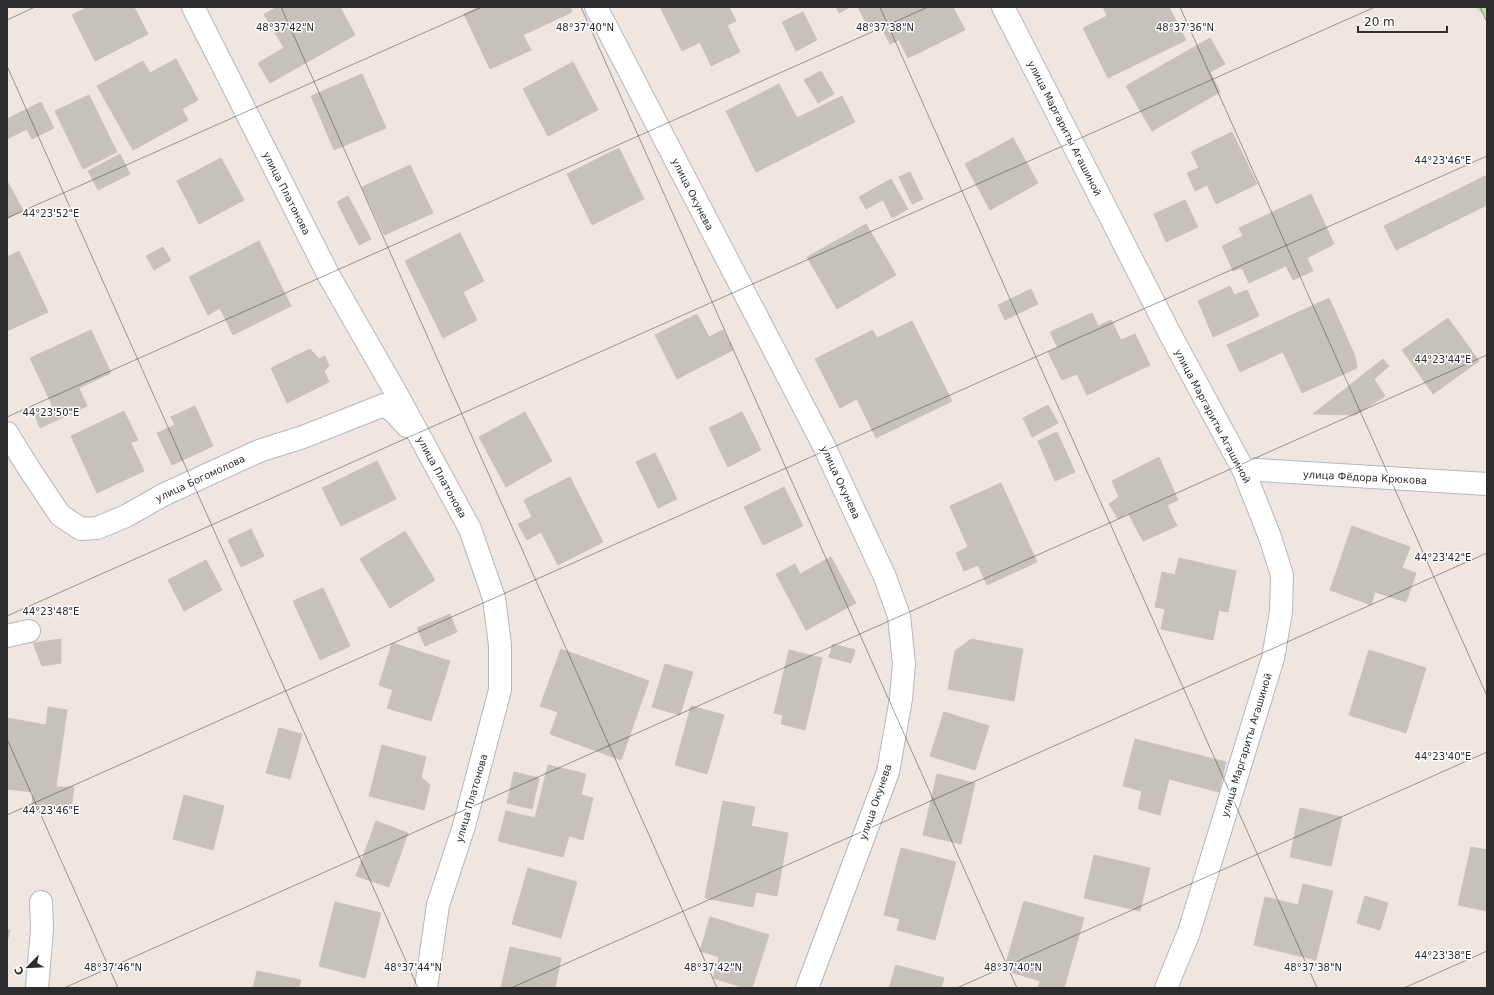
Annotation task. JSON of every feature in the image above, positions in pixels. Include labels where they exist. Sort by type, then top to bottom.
[{"type":"street","name":"улица Платонова","points":[[192,7],[329,276],[470,529],[494,598],[500,645],[500,690],[464,826],[438,905],[426,988]]},
{"type":"street","name":"улица Окунева","points":[[596,7],[824,446],[885,577],[899,616],[904,664],[901,699],[888,772],[807,988]]},
{"type":"street","name":"улица Маргариты Агашиной","points":[[1003,7],[1170,334],[1243,470],[1270,537],[1282,576],[1281,612],[1273,658],[1189,932],[1166,988]]},
{"type":"street","points":[[351,315],[375,369],[383,395],[367,412]]},
{"type":"street","name":"улица Богомолова","points":[[7,433],[60,515],[81,529],[97,528],[126,516],[163,495],[259,451],[303,437],[384,406],[393,411],[424,444]]},
{"type":"street","name":"улица Фёдора Крюкова","points":[[1243,470],[1487,484]]},
{"type":"street","points":[[7,636],[29,631]]},
{"type":"street","points":[[37,988],[42,929],[41,902]]},
{"type":"green space","points":[[1474,7],[1487,7],[1487,17]]},
{"type":"building","points":[[88,7],[134,7],[148,34],[95,61],[72,15]]},
{"type":"building","points":[[277,7],[340,7],[355,35],[270,83],[258,63],[284,48],[264,14]]},
{"type":"building","points":[[479,7],[570,7],[572,12],[523,35],[531,50],[490,69],[464,14]]},
{"type":"building","points":[[660,7],[729,7],[736,21],[727,25],[740,52],[711,66],[700,42],[682,51]]},
{"type":"building","points":[[836,7],[850,7],[839,13]]},
{"type":"building","points":[[858,7],[887,7],[888,9],[892,7],[953,7],[965,30],[908,58],[899,40],[890,44],[879,23],[869,29]]},
{"type":"building","points":[[1103,7],[1169,7],[1186,40],[1108,78],[1083,28],[1107,16]]},
{"type":"building","points":[[803,12],[817,40],[796,51],[782,22]]},
{"type":"building","points":[[1210,38],[1225,64],[1210,72],[1220,92],[1152,131],[1126,86]]},
{"type":"building","points":[[176,59],[198,100],[182,109],[188,120],[133,150],[97,86],[143,61],[150,73]]},
{"type":"building","points":[[573,62],[598,110],[548,136],[523,89]]},
{"type":"building","points":[[821,71],[834,94],[818,103],[804,80]]},
{"type":"building","points":[[362,74],[386,128],[334,150],[311,96]]},
{"type":"building","points":[[779,84],[797,118],[842,96],[855,122],[756,172],[726,111]]},
{"type":"building","points":[[89,95],[117,152],[83,169],[55,111]]},
{"type":"building","points":[[41,102],[54,128],[32,139],[27,129],[7,139],[7,119]]},
{"type":"building","points":[[1232,132],[1257,184],[1216,204],[1207,185],[1195,191],[1187,173],[1199,168],[1191,152]]},
{"type":"building","points":[[1013,138],[1038,183],[990,210],[965,164]]},
{"type":"building","points":[[619,148],[644,199],[592,225],[567,174]]},
{"type":"building","points":[[120,154],[130,174],[98,190],[88,171]]},
{"type":"building","points":[[221,158],[244,200],[199,224],[177,181]]},
{"type":"building","points":[[410,165],[433,213],[384,235],[362,187]]},
{"type":"building","points":[[910,172],[923,199],[912,204],[899,177]]},
{"type":"building","points":[[1487,175],[1487,205],[1396,250],[1384,226]]},
{"type":"building","points":[[891,179],[908,209],[892,218],[883,200],[866,209],[859,197]]},
{"type":"building","points":[[7,181],[23,210],[7,219]]},
{"type":"building","points":[[1311,194],[1334,244],[1307,258],[1313,271],[1293,280],[1286,266],[1249,283],[1242,268],[1233,271],[1222,246],[1243,236],[1239,228]]},
{"type":"building","points":[[348,196],[371,239],[359,245],[337,202]]},
{"type":"building","points":[[1185,200],[1198,227],[1166,242],[1154,214]]},
{"type":"building","points":[[866,224],[896,275],[837,309],[807,257]]},
{"type":"building","points":[[460,233],[484,281],[463,292],[477,320],[443,338],[405,261]]},
{"type":"building","points":[[259,241],[291,306],[233,335],[220,308],[208,315],[189,277]]},
{"type":"building","points":[[163,247],[171,260],[154,270],[146,256]]},
{"type":"building","points":[[19,251],[48,312],[7,331],[7,257]]},
{"type":"building","points":[[1230,286],[1234,295],[1247,290],[1259,316],[1213,337],[1198,301]]},
{"type":"building","points":[[1031,289],[1038,304],[1005,320],[998,305]]},
{"type":"building","points":[[1329,298],[1355,356],[1357,368],[1302,393],[1283,352],[1240,372],[1227,345]]},
{"type":"building","points":[[1092,313],[1098,326],[1111,320],[1121,340],[1135,334],[1150,365],[1087,395],[1077,374],[1062,380],[1048,352],[1058,348],[1050,332]]},
{"type":"building","points":[[697,314],[709,337],[723,330],[733,350],[677,379],[655,335]]},
{"type":"building","points":[[1448,318],[1479,361],[1433,394],[1402,350]]},
{"type":"building","points":[[912,321],[952,401],[876,438],[857,399],[840,408],[815,359],[873,330],[877,338]]},
{"type":"building","points":[[91,330],[111,373],[79,388],[87,406],[40,428],[35,415],[53,407],[30,358]]},
{"type":"building","points":[[310,349],[319,359],[325,356],[329,366],[324,371],[329,382],[287,403],[271,368]]},
{"type":"building","points":[[1383,359],[1389,366],[1374,379],[1385,396],[1355,415],[1313,414]]},
{"type":"building","points":[[1048,405],[1058,423],[1032,437],[1023,418]]},
{"type":"building","points":[[195,406],[213,446],[172,465],[157,433],[175,425],[171,417]]},
{"type":"building","points":[[124,411],[138,440],[131,443],[144,471],[97,493],[71,436]]},
{"type":"building","points":[[525,412],[552,461],[506,487],[479,437]]},
{"type":"building","points":[[742,412],[761,450],[728,467],[709,428]]},
{"type":"building","points":[[1057,432],[1075,472],[1055,481],[1038,441]]},
{"type":"building","points":[[655,453],[677,499],[658,508],[636,462]]},
{"type":"building","points":[[1159,457],[1178,500],[1167,505],[1177,526],[1143,541],[1128,513],[1118,519],[1109,504],[1119,497],[1112,481]]},
{"type":"building","points":[[377,461],[396,499],[341,526],[322,488]]},
{"type":"building","points":[[570,477],[603,542],[558,565],[541,532],[527,540],[518,524],[532,517],[524,500]]},
{"type":"building","points":[[1001,483],[1037,562],[987,585],[978,565],[964,571],[956,553],[968,547],[950,506]]},
{"type":"building","points":[[784,487],[803,526],[763,545],[744,507]]},
{"type":"building","points":[[1352,526],[1410,547],[1402,568],[1416,573],[1406,602],[1375,592],[1371,605],[1330,590]]},
{"type":"building","points":[[251,529],[264,556],[241,567],[228,540]]},
{"type":"building","points":[[405,531],[435,580],[390,608],[360,559]]},
{"type":"building","points":[[831,557],[856,603],[806,630],[776,574],[795,564],[800,574]]},
{"type":"building","points":[[1179,558],[1236,571],[1228,612],[1219,610],[1213,640],[1161,629],[1165,609],[1155,607],[1162,572],[1175,575]]},
{"type":"building","points":[[206,560],[222,590],[184,611],[168,580]]},
{"type":"building","points":[[323,588],[350,646],[320,660],[293,601]]},
{"type":"building","points":[[450,614],[457,632],[425,646],[417,628]]},
{"type":"building","points":[[61,639],[61,663],[42,666],[33,643]]},
{"type":"building","points":[[971,639],[1023,649],[1014,701],[948,689],[955,651]]},
{"type":"building","points":[[392,643],[450,661],[431,721],[387,708],[393,690],[379,685]]},
{"type":"building","points":[[833,644],[855,650],[851,663],[829,657]]},
{"type":"building","points":[[561,649],[649,681],[621,760],[550,734],[558,712],[540,706]]},
{"type":"building","points":[[789,650],[822,658],[805,730],[781,724],[783,715],[774,713]]},
{"type":"building","points":[[1369,650],[1426,668],[1406,733],[1349,715]]},
{"type":"building","points":[[665,664],[693,672],[680,715],[652,707]]},
{"type":"building","points":[[691,706],[724,715],[707,774],[675,765]]},
{"type":"building","points":[[48,707],[67,710],[56,787],[74,787],[71,810],[32,808],[33,792],[7,789],[7,718],[46,725]]},
{"type":"building","points":[[944,712],[989,726],[975,770],[930,756]]},
{"type":"building","points":[[279,728],[302,734],[290,779],[266,773]]},
{"type":"building","points":[[1135,739],[1226,762],[1219,792],[1169,779],[1160,815],[1138,809],[1142,791],[1123,786]]},
{"type":"building","points":[[382,745],[426,757],[421,777],[430,785],[424,810],[369,796]]},
{"type":"building","points":[[548,765],[586,774],[581,795],[593,798],[583,840],[569,836],[563,857],[498,841],[506,811],[535,818]]},
{"type":"building","points":[[514,772],[539,778],[532,809],[507,803]]},
{"type":"building","points":[[937,774],[975,783],[961,844],[923,835]]},
{"type":"building","points":[[184,795],[224,806],[213,850],[173,839]]},
{"type":"building","points":[[723,801],[755,807],[751,826],[788,833],[777,896],[756,892],[753,907],[705,898]]},
{"type":"building","points":[[1300,808],[1342,817],[1331,866],[1290,857]]},
{"type":"building","points":[[376,821],[408,833],[389,887],[356,876]]},
{"type":"building","points":[[1471,847],[1487,850],[1487,911],[1458,905]]},
{"type":"building","points":[[901,848],[956,862],[935,940],[897,930],[900,919],[884,915]]},
{"type":"building","points":[[1094,855],[1150,868],[1140,911],[1084,898]]},
{"type":"building","points":[[528,868],[577,882],[561,938],[512,924]]},
{"type":"building","points":[[1303,884],[1333,891],[1316,960],[1254,945],[1265,897],[1298,905]]},
{"type":"building","points":[[1365,896],[1388,903],[1380,930],[1357,923]]},
{"type":"building","points":[[1024,901],[1084,918],[1064,988],[1038,988],[1040,981],[1004,970]]},
{"type":"building","points":[[335,902],[381,913],[365,978],[319,966]]},
{"type":"building","points":[[710,917],[769,935],[752,988],[745,988],[713,978],[719,957],[700,951]]},
{"type":"building","points":[[7,930],[10,930],[7,942]]},
{"type":"building","points":[[510,947],[561,958],[555,988],[501,988]]},
{"type":"building","points":[[896,965],[944,978],[941,988],[889,988]]},
{"type":"building","points":[[257,971],[301,980],[299,988],[253,988]]}]
